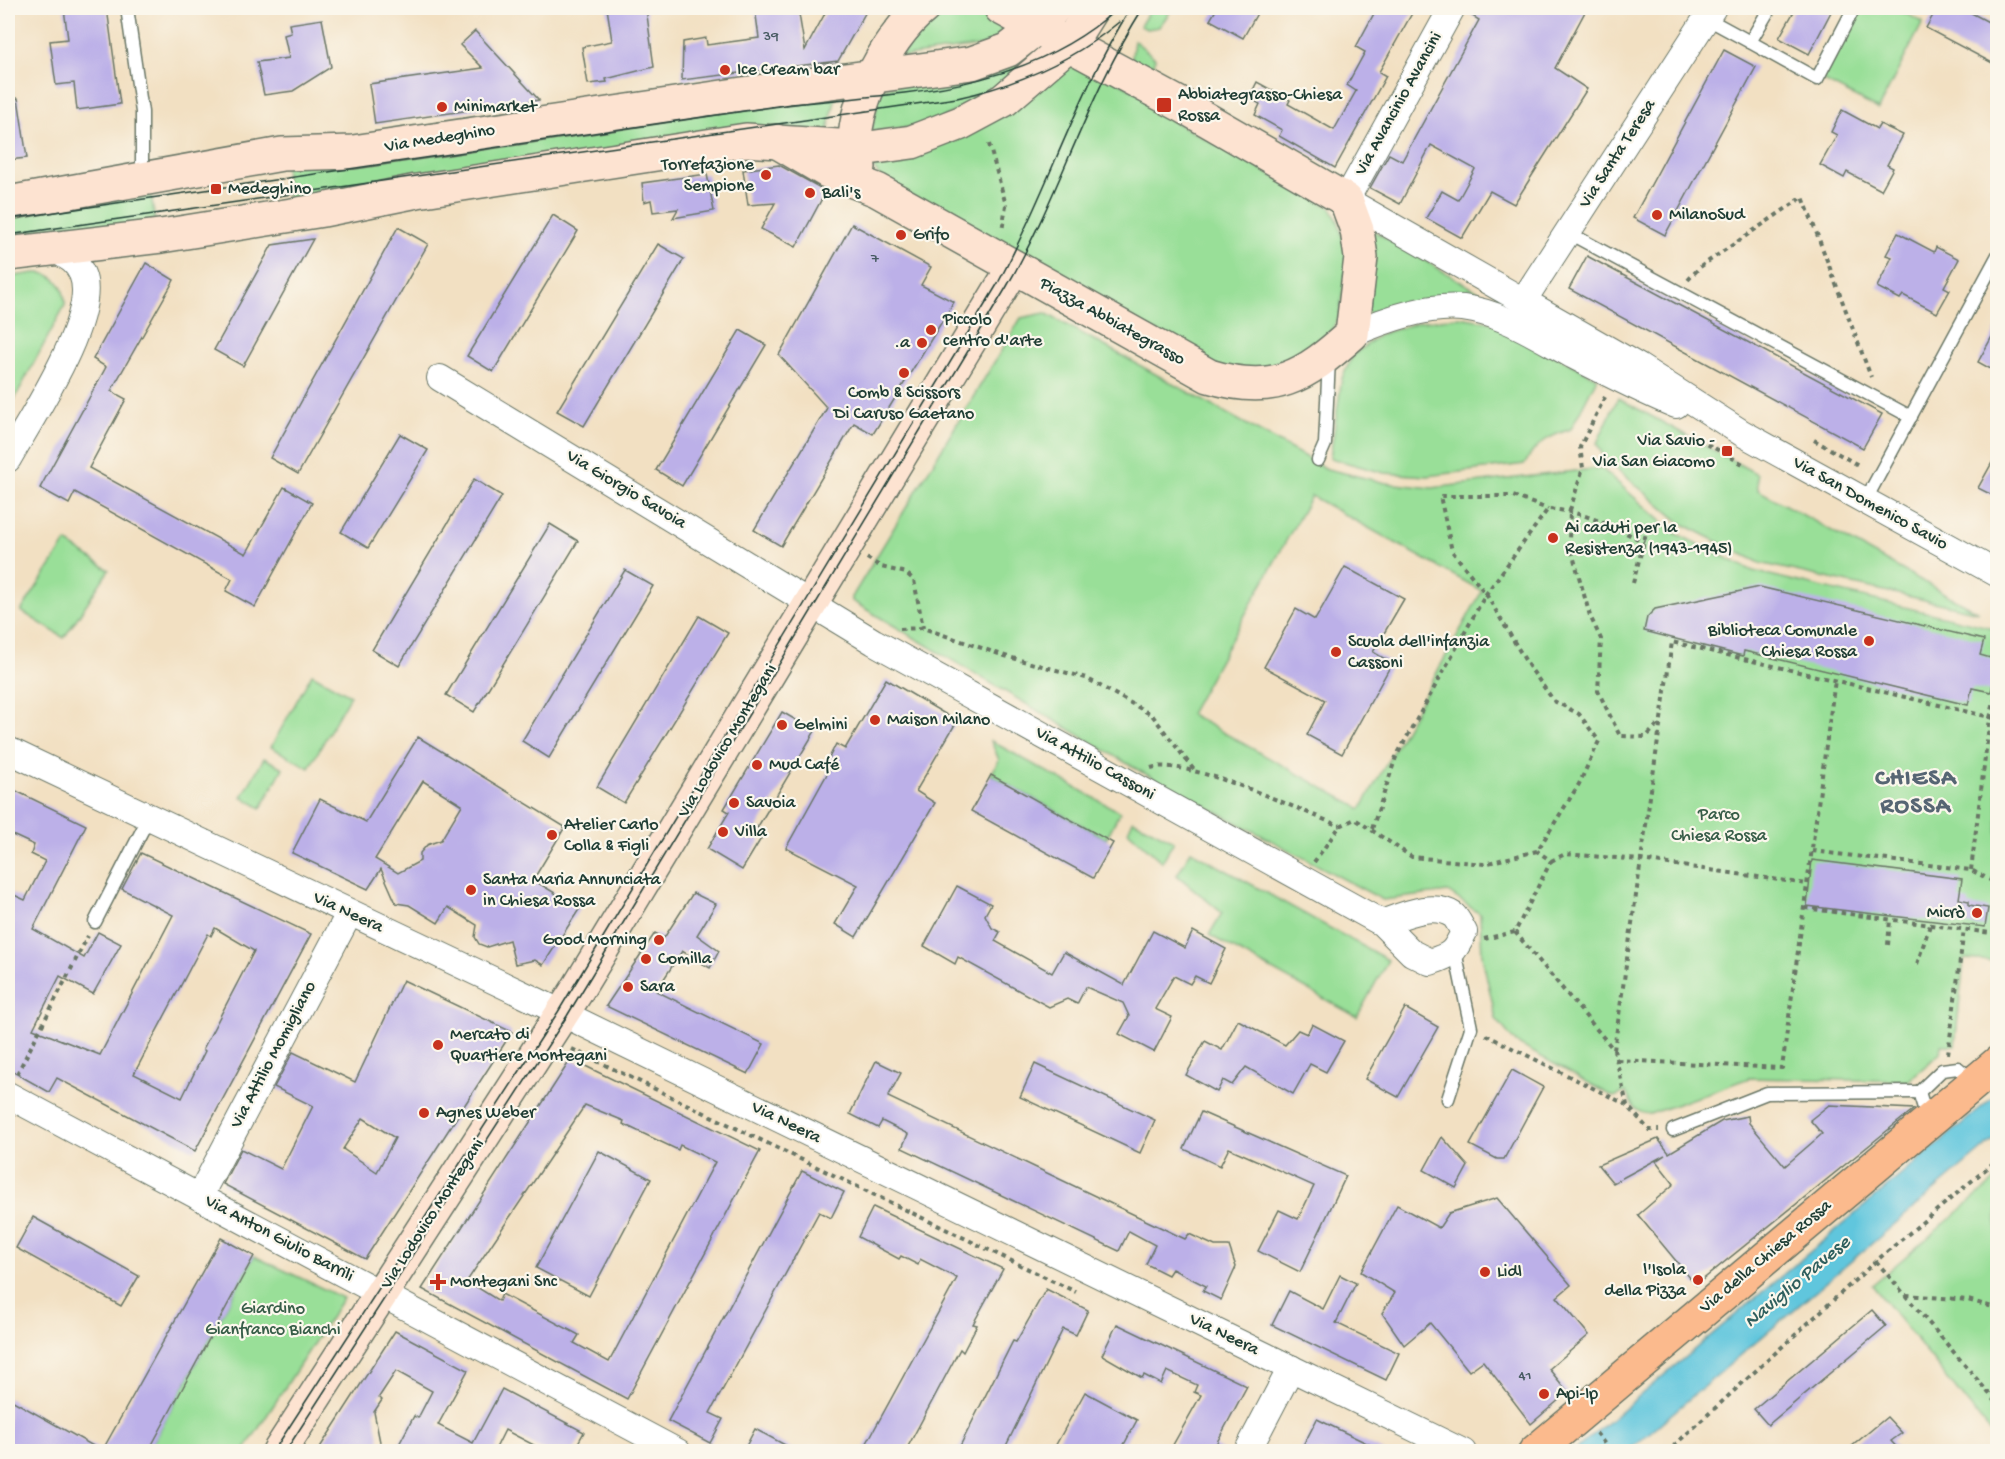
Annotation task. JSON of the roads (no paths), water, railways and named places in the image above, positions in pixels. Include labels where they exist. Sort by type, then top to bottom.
[{"type":"main road","name":"Via della Chiesa Rossa","points":[[1535,1452],[1926,1105],[1986,1073]]},
{"type":"street","points":[[1001,8],[1046,17],[1070,44],[1346,200],[1516,311]]},
{"type":"street","points":[[8,254],[51,247],[161,236],[323,210],[417,191],[746,140],[869,148],[912,141],[961,123],[1004,100],[1070,44],[1092,8]]},
{"type":"street","name":"Via Avancinio Avancini","points":[[1346,200],[1452,8]]},
{"type":"street","name":"Piazza Abbiategrasso","points":[[877,190],[858,166],[854,146],[859,112],[874,76],[913,12]]},
{"type":"street","name":"Via Santa Teresa","points":[[1516,311],[1710,13]]},
{"type":"street","points":[[874,76],[972,63],[1008,50],[1046,17]]},
{"type":"street","name":"Via Medeghino","points":[[8,203],[282,154],[353,152],[874,76]]},
{"type":"street","name":"Piazza Abbiategrasso","points":[[776,141],[827,171],[877,190],[1209,376],[1227,382],[1246,385],[1285,379],[1310,369],[1340,344],[1394,316],[1461,308],[1516,311]]},
{"type":"street","points":[[1340,344],[1361,257],[1357,230],[1346,200]]},
{"type":"street","points":[[8,459],[71,345],[82,316],[82,273],[71,258],[51,247]]},
{"type":"street","name":"Via Lodovico Montegani","points":[[279,1452],[562,1013],[1014,267]]},
{"type":"street","name":"Via San Domenico Savio","points":[[1516,311],[1639,367],[1742,433],[1998,574]]},
{"type":"street","name":"Via Giorgio Savoia","points":[[440,378],[812,602]]},
{"type":"street","name":"Via Attilio Cassoni","points":[[812,602],[874,642],[1382,923],[1412,953],[1430,962],[1459,941]]},
{"type":"street","name":"Via Neera","points":[[8,750],[148,819],[562,1013],[1463,1452]]},
{"type":"street","points":[[1382,923],[1415,912],[1436,909],[1454,916],[1459,941]]},
{"type":"street","name":"Via Attilio Momigliano","points":[[199,1197],[350,914]]},
{"type":"street","name":"Via Anton Giulio Barrili","points":[[10,1088],[199,1197],[678,1452]]},
{"type":"street","points":[[1247,1452],[1291,1368]]},
{"type":"street","name":"Via Neera","points":[[1422,1432],[1442,1452]]},
{"type":"lane","points":[[127,8],[142,112],[142,178]]},
{"type":"lane","points":[[1750,42],[1770,8]]},
{"type":"lane","points":[[1710,13],[1750,42],[1817,79],[1854,8]]},
{"type":"lane","points":[[1567,232],[1911,417]]},
{"type":"lane","points":[[1865,501],[1998,255]]},
{"type":"lane","points":[[1318,460],[1325,444],[1340,344]]},
{"type":"lane","points":[[95,922],[148,819]]},
{"type":"lane","points":[[1448,1099],[1471,1028],[1459,941]]},
{"type":"lane","points":[[1673,1130],[1767,1093],[1926,1105],[1947,1067],[1966,1073],[1986,1073]]},
{"type":"water","name":"Naviglio Pavese","points":[[1997,1094],[1997,1137],[1628,1451],[1574,1451]]},
{"type":"tram line","points":[[8,219],[791,104],[922,91],[1005,72],[1045,56],[1082,36],[1118,8]]},
{"type":"tram line","points":[[273,1452],[558,1012],[998,283],[1016,249],[1094,75],[1131,8]]},
{"type":"tram line","points":[[285,1452],[567,1016],[1006,288],[1042,219],[1105,77],[1143,8]]},
{"type":"tram line","points":[[8,235],[957,98],[980,93],[1043,70],[1082,49],[1119,22]]},
{"type":"place","name":"Ice Cream bar","points":[[725,70]]},
{"type":"place","name":"Abbiategrasso-Chiesa Rossa","points":[[1164,105]]},
{"type":"place","name":"Minimarket","points":[[442,107]]},
{"type":"place","name":"Torrefazione Sempione","points":[[766,175]]},
{"type":"place","name":"Medeghino","points":[[216,189]]},
{"type":"place","name":"Bali's","points":[[810,193]]},
{"type":"place","name":"MilanoSud","points":[[1657,215]]},
{"type":"place","name":"Grifo","points":[[901,235]]},
{"type":"place","name":"Piccolo centro d'arte","points":[[931,330]]},
{"type":"place","name":".a","points":[[922,343]]},
{"type":"place","name":"Comb & Scissors Di Caruso Gaetano","points":[[904,373]]},
{"type":"place","name":"Via Savio - Via San Giacomo","points":[[1727,451]]},
{"type":"place","name":"Ai caduti per la Resistenza (1943-1945)","points":[[1553,538]]},
{"type":"place","name":"Biblioteca Comunale Chiesa Rossa","points":[[1869,641]]},
{"type":"place","name":"Scuola dell'infanzia Cassoni","points":[[1336,652]]},
{"type":"place","name":"Maison Milano","points":[[875,720]]},
{"type":"place","name":"Gelmini","points":[[782,725]]},
{"type":"place","name":"Mud Café","points":[[757,765]]},
{"type":"place","name":"Savoia","points":[[734,803]]},
{"type":"place","name":"Villa","points":[[723,832]]},
{"type":"place","name":"Atelier Carlo Colla & Figli","points":[[552,835]]},
{"type":"place","name":"Santa Maria Annunciata in Chiesa Rossa","points":[[471,890]]},
{"type":"place","name":"Micrò","points":[[1977,913]]},
{"type":"place","name":"Good Morning","points":[[659,940]]},
{"type":"place","name":"Comilla","points":[[646,959]]},
{"type":"place","name":"Sara","points":[[628,987]]},
{"type":"place","name":"Mercato di Quartiere Montegani","points":[[438,1045]]},
{"type":"place","name":"Agnes Weber","points":[[424,1113]]},
{"type":"place","name":"Lidl","points":[[1485,1272]]},
{"type":"place","name":"l'Isola della Pizza","points":[[1698,1280]]},
{"type":"place","name":"Montegani Snc","points":[[438,1282]]},
{"type":"place","name":"Api-Ip","points":[[1544,1394]]},
{"type":"district","name":"CHIESA ROSSA","points":[[1916,793]]},
{"type":"park label","name":"Parco Chiesa Rossa","points":[[1719,825]]},
{"type":"park label","name":"Giardino Gianfranco Bianchi","points":[[273,1319]]}]
